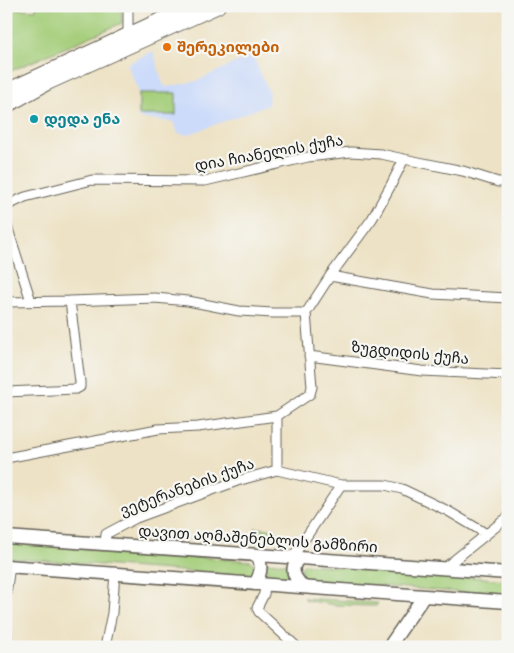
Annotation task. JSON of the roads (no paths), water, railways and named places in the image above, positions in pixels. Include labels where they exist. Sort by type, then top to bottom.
[{"type":"main road","points":[[6,91],[191,6]]},
{"type":"main road","points":[[6,106],[47,83],[218,6]]},
{"type":"main road","name":"დავით აღმაშენებლის გამზირი","points":[[6,537],[508,573]]},
{"type":"main road","points":[[257,555],[261,562],[260,584]]},
{"type":"main road","points":[[296,558],[292,571],[295,579],[303,587]]},
{"type":"main road","points":[[8,566],[508,602]]},
{"type":"main road","points":[[389,647],[424,596]]},
{"type":"street","points":[[128,6],[128,35]]},
{"type":"street","name":"დია ჩიანელის ქუჩა","points":[[6,206],[25,197],[92,180],[205,181],[308,157],[351,152],[381,154],[463,171],[498,182],[508,182]]},
{"type":"street","points":[[6,458],[158,429],[198,427],[277,416],[312,391],[306,313],[330,276],[372,219],[392,185],[404,159]]},
{"type":"street","points":[[6,223],[31,301]]},
{"type":"street","points":[[330,276],[434,294],[508,298]]},
{"type":"street","points":[[6,302],[155,298],[188,301],[239,311],[273,314],[306,313]]},
{"type":"street","points":[[6,392],[76,389],[80,387],[70,301]]},
{"type":"street","name":"ზუგდიდის ქუჩა","points":[[309,356],[422,371],[508,375]]},
{"type":"street","points":[[277,416],[277,470]]},
{"type":"street","name":"ვეტერანების ქუჩა","points":[[105,544],[106,534],[136,518],[237,480],[277,470],[341,485],[385,485],[402,489],[448,511],[485,533]]},
{"type":"street","points":[[296,558],[341,485]]},
{"type":"street","points":[[442,569],[485,533],[508,517]]},
{"type":"street","points":[[6,594],[8,566]]},
{"type":"street","points":[[106,647],[112,613],[115,573]]},
{"type":"street","points":[[260,584],[264,594],[257,608],[259,612],[297,647]]},
{"type":"street","points":[[6,619],[8,647]]},
{"type":"place","name":"შერეკილები","points":[[167,47]]},
{"type":"place","name":"დედა ენა","points":[[34,119]]}]
